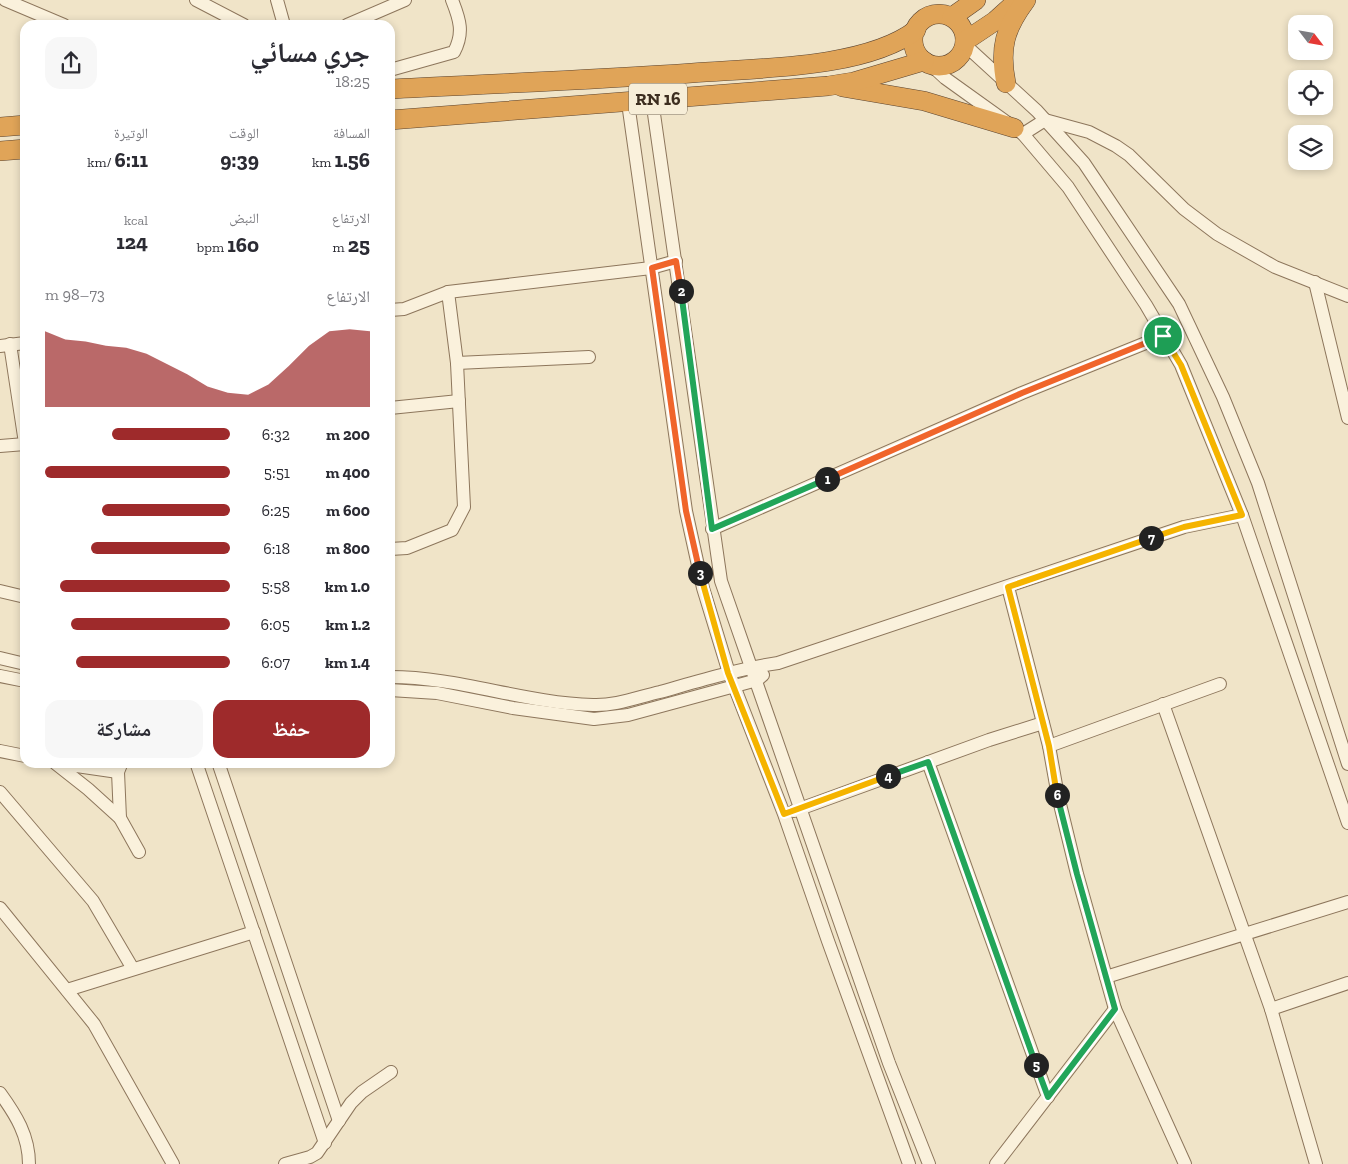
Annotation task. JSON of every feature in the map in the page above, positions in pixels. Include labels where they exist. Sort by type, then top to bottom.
[{"type":"highway","points":[[952,17],[976,0]]},
{"type":"highway","points":[[965,43],[1019,0]]},
{"type":"highway","points":[[1006,83],[1002,63],[1006,35],[1010,22],[1026,0]]},
{"type":"highway","points":[[942,14],[952,17],[963,30],[965,43],[960,56],[952,63],[941,66],[927,63],[914,46],[916,30],[922,21],[931,16],[942,14]]},
{"type":"highway","name":"RN 16","points":[[395,89],[609,79],[797,65],[872,51],[898,42],[916,30]]},
{"type":"highway","name":"RN 16","points":[[395,120],[828,86],[853,82],[927,63]]},
{"type":"highway","points":[[828,86],[924,101],[1018,131]]},
{"type":"highway","points":[[0,127],[20,125]]},
{"type":"highway","points":[[0,151],[20,149]]},
{"type":"street","points":[[5,0],[52,20]]},
{"type":"street","points":[[196,0],[234,20]]},
{"type":"street","points":[[277,0],[283,20]]},
{"type":"street","points":[[358,20],[405,0]]},
{"type":"street","points":[[395,69],[454,52],[460,42],[461,34],[452,0]]},
{"type":"street","points":[[965,43],[1045,120],[1084,163],[1179,304],[1198,341],[1258,483],[1348,764]]},
{"type":"street","points":[[927,63],[1018,131],[1068,187],[1146,305],[1181,365],[1242,515],[1348,823]]},
{"type":"street","points":[[652,100],[712,529],[721,581],[742,645],[753,667],[889,1063],[929,1164]]},
{"type":"street","points":[[628,103],[686,511],[703,588],[728,673],[784,814],[909,1164]]},
{"type":"street","points":[[1018,131],[1045,120],[1089,132],[1129,155],[1184,209],[1216,234],[1268,263],[1348,296]]},
{"type":"street","points":[[395,310],[404,309],[448,292],[652,268],[676,261]]},
{"type":"street","points":[[1315,282],[1348,418]]},
{"type":"street","points":[[395,549],[407,548],[452,530],[464,507],[457,363],[448,292]]},
{"type":"street","points":[[712,529],[1022,393],[1163,336]]},
{"type":"street","points":[[20,344],[5,345],[20,418]]},
{"type":"street","points":[[457,363],[589,357]]},
{"type":"street","points":[[395,407],[459,401]]},
{"type":"street","points":[[0,446],[20,444]]},
{"type":"street","points":[[395,677],[439,679],[516,695],[594,705],[625,701],[728,673],[778,663],[1184,527],[1242,515]]},
{"type":"street","points":[[1008,587],[1049,746],[1058,796],[1077,874],[1115,1009],[1185,1164]]},
{"type":"street","points":[[0,591],[20,596]]},
{"type":"street","points":[[0,658],[20,663]]},
{"type":"street","points":[[395,690],[437,693],[513,708],[594,719],[628,715],[757,680],[778,663]]},
{"type":"street","points":[[0,676],[20,680]]},
{"type":"street","points":[[1049,746],[1220,684]]},
{"type":"street","points":[[1163,704],[1271,1009],[1316,1164]]},
{"type":"street","points":[[784,814],[1043,723]]},
{"type":"street","points":[[0,751],[20,755]]},
{"type":"street","points":[[928,762],[1048,1097]]},
{"type":"street","points":[[61,768],[88,789],[120,818],[139,852]]},
{"type":"street","points":[[120,768],[120,818]]},
{"type":"street","points":[[198,768],[325,1143]]},
{"type":"street","points":[[220,768],[339,1121]]},
{"type":"street","points":[[0,792],[93,901],[134,969]]},
{"type":"street","points":[[1106,978],[1348,902]]},
{"type":"street","points":[[0,908],[94,1024],[173,1164]]},
{"type":"street","points":[[67,990],[254,932]]},
{"type":"street","points":[[1271,1009],[1348,983]]},
{"type":"street","points":[[996,1164],[1115,1009]]},
{"type":"street","points":[[284,1164],[310,1157],[325,1143],[351,1103],[362,1092],[391,1072]]},
{"type":"street","points":[[0,1093],[18,1119],[29,1147],[29,1164]]},
{"type":"route","points":[[676,261],[712,529],[1022,393],[1163,336],[1181,365],[1242,515],[1184,527],[1008,587],[1049,746],[1058,796],[1077,874],[1115,1009],[1048,1097],[928,762],[784,814],[728,673],[703,588],[686,511],[652,268],[676,261]]}]
